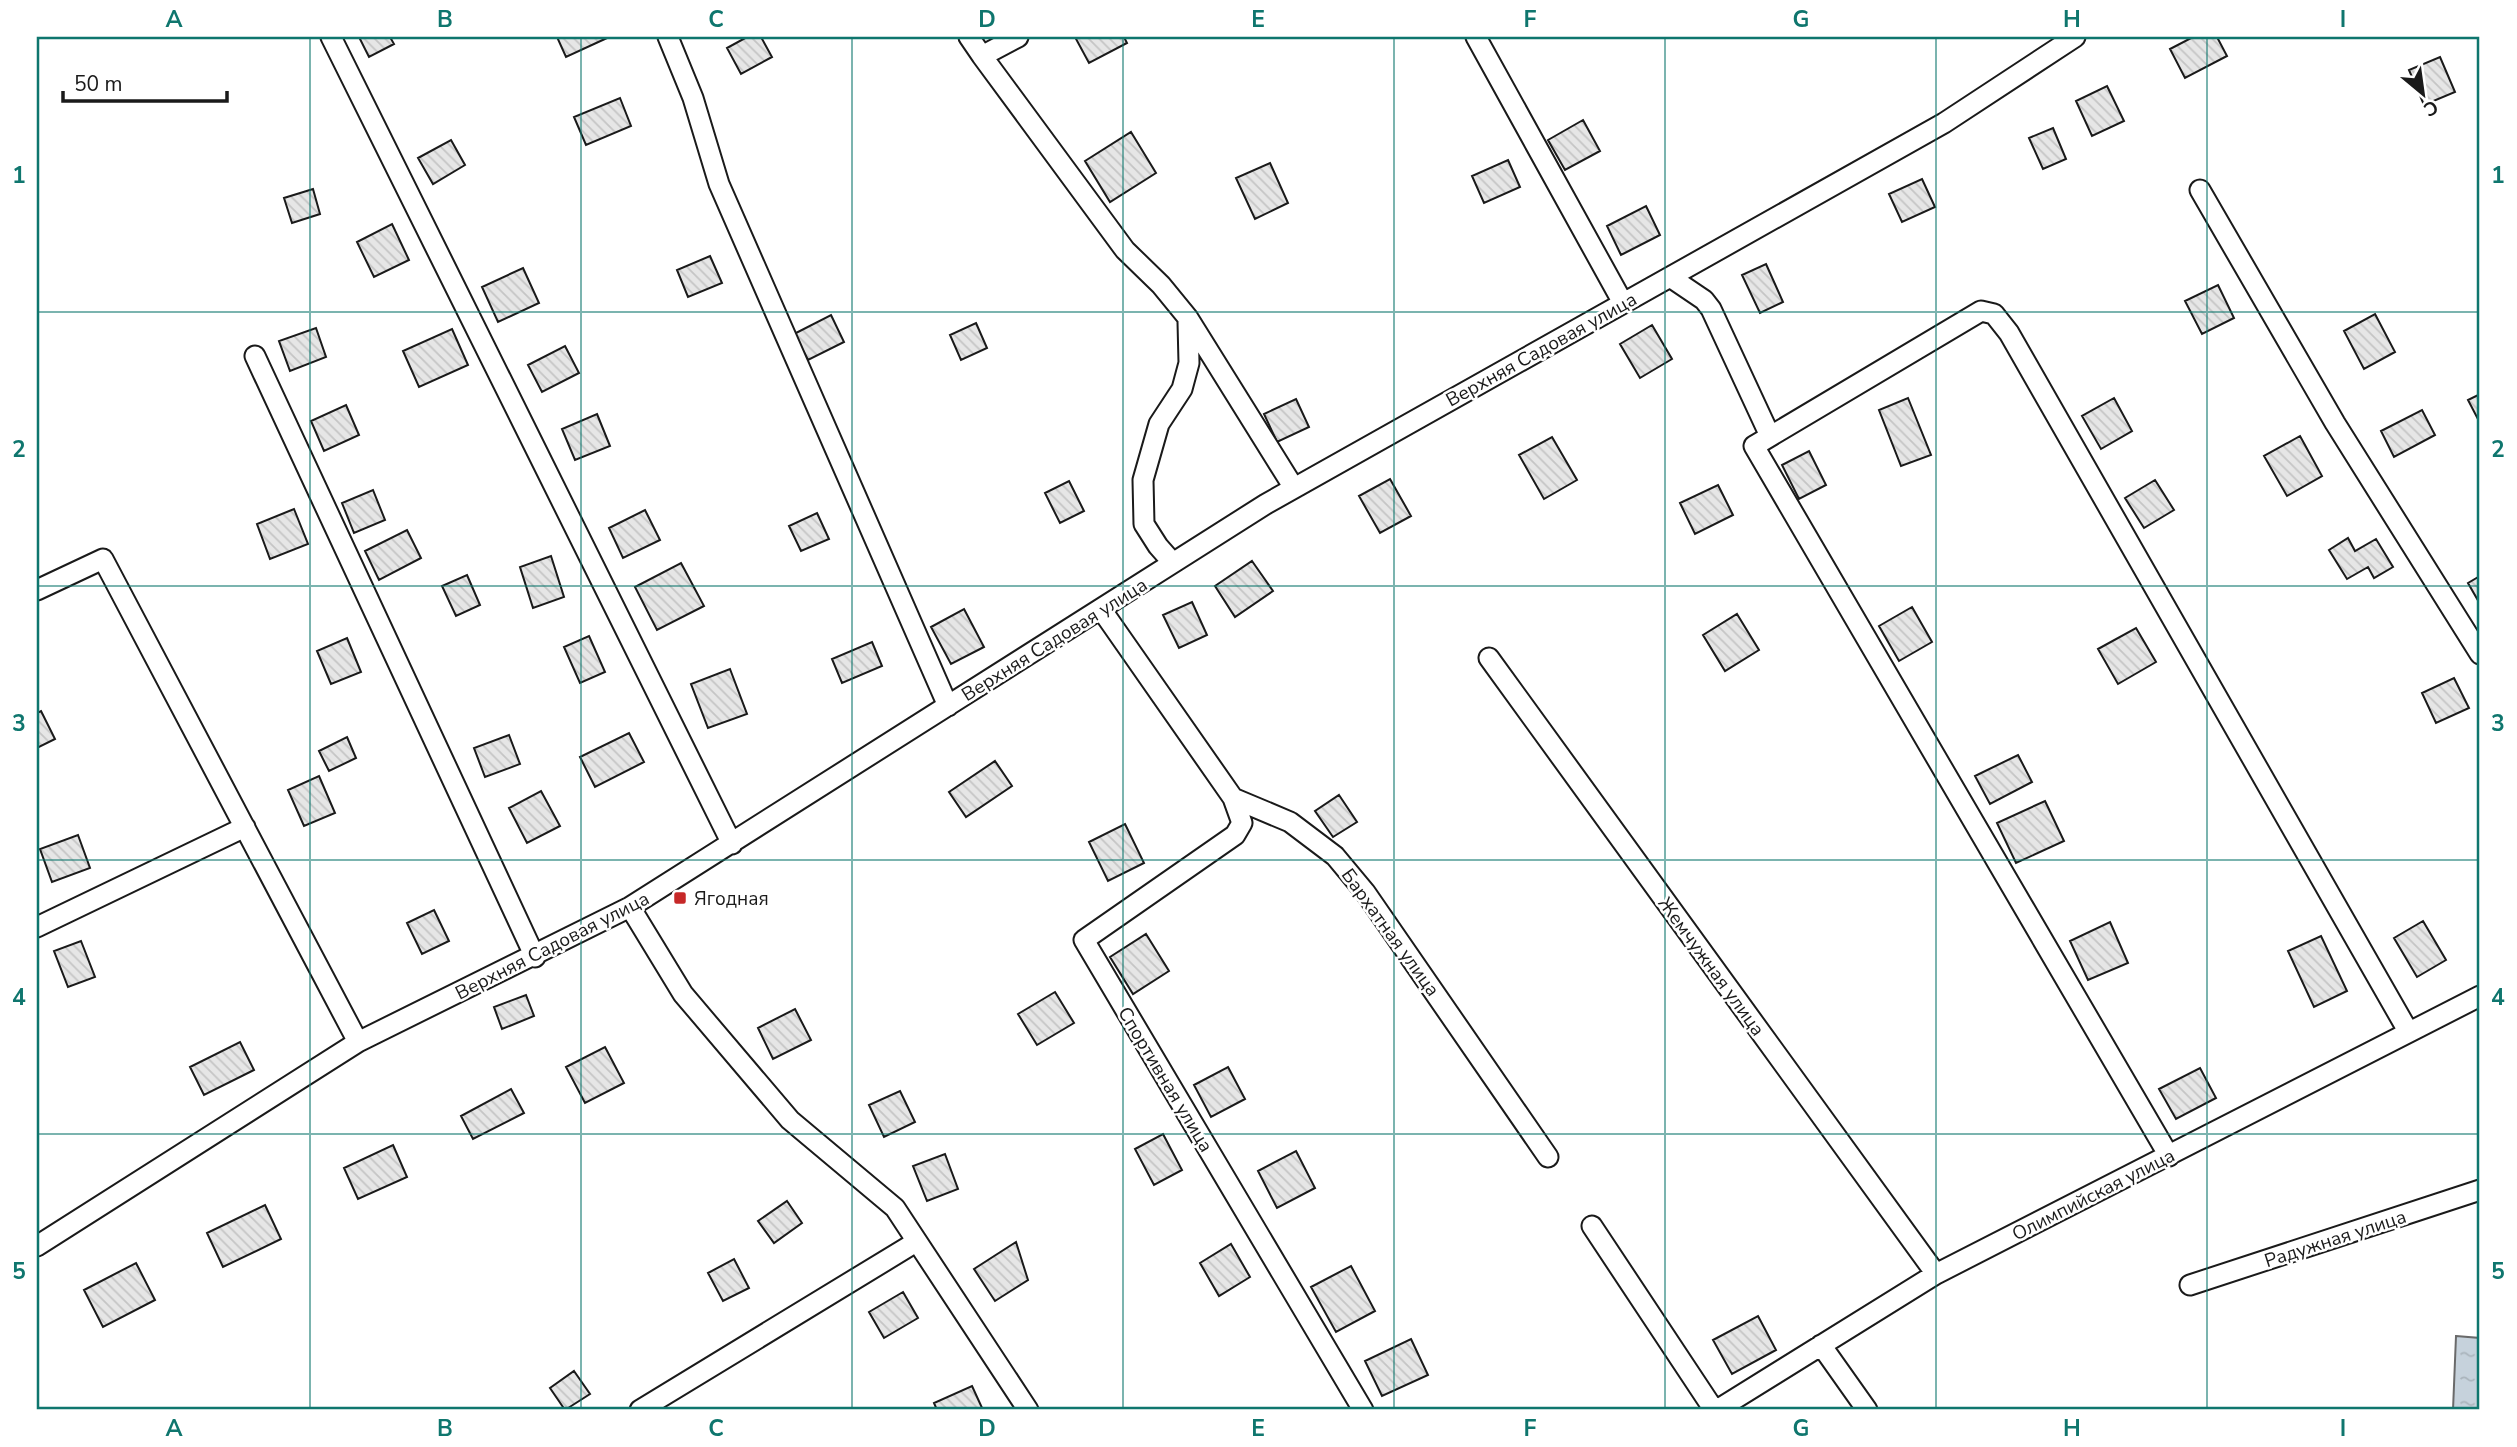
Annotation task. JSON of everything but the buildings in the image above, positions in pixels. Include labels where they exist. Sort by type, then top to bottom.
[{"type":"street","points":[[331,37],[732,844]]},
{"type":"street","points":[[668,37],[693,98],[719,184],[948,706]]},
{"type":"street","points":[[969,37],[1125,250],[1161,285],[1188,318],[1294,488]]},
{"type":"street","points":[[982,56],[1018,37]]},
{"type":"street","points":[[1476,37],[1623,303]]},
{"type":"street","name":"Верхняя Садовая улица","points":[[37,1246],[358,1042],[535,957],[630,907],[1294,488],[1944,123],[2075,37]]},
{"type":"street","points":[[2200,190],[2335,423],[2480,654]]},
{"type":"street","points":[[1670,277],[1704,300],[1711,309],[1770,436]]},
{"type":"street","points":[[2169,1156],[1754,446],[1981,311],[1994,314],[2009,333],[2408,1031]]},
{"type":"street","points":[[1173,563],[1144,524],[1143,480],[1159,424],[1182,388],[1186,376],[1189,363],[1188,318]]},
{"type":"street","points":[[255,356],[535,957]]},
{"type":"street","points":[[37,590],[103,559],[358,1042]]},
{"type":"street","points":[[1101,609],[1233,797]]},
{"type":"street","name":"Жемчужная улица","points":[[1489,658],[1936,1274]]},
{"type":"street","name":"Бархатная улица","points":[[1233,797],[1290,822],[1335,856],[1373,903],[1548,1157]]},
{"type":"street","name":"Спортивная улица","points":[[1233,797],[1242,823],[1235,835],[1084,940],[1363,1410]]},
{"type":"street","points":[[37,927],[245,827]]},
{"type":"street","points":[[630,907],[683,994],[790,1120],[895,1208],[1028,1410]]},
{"type":"street","name":"Олимпийская улица","points":[[1715,1410],[1936,1274],[2480,996]]},
{"type":"street","name":"Радужная улица","points":[[2190,1285],[2480,1190]]},
{"type":"street","points":[[1592,1226],[1715,1410]]},
{"type":"street","points":[[640,1410],[916,1242]]},
{"type":"street","points":[[1821,1345],[1867,1410]]},
{"type":"water","points":[[2456,1336],[2480,1338],[2480,1410],[2453,1410]]},
{"type":"place","name":"Ягодная","points":[[680,898]]}]
